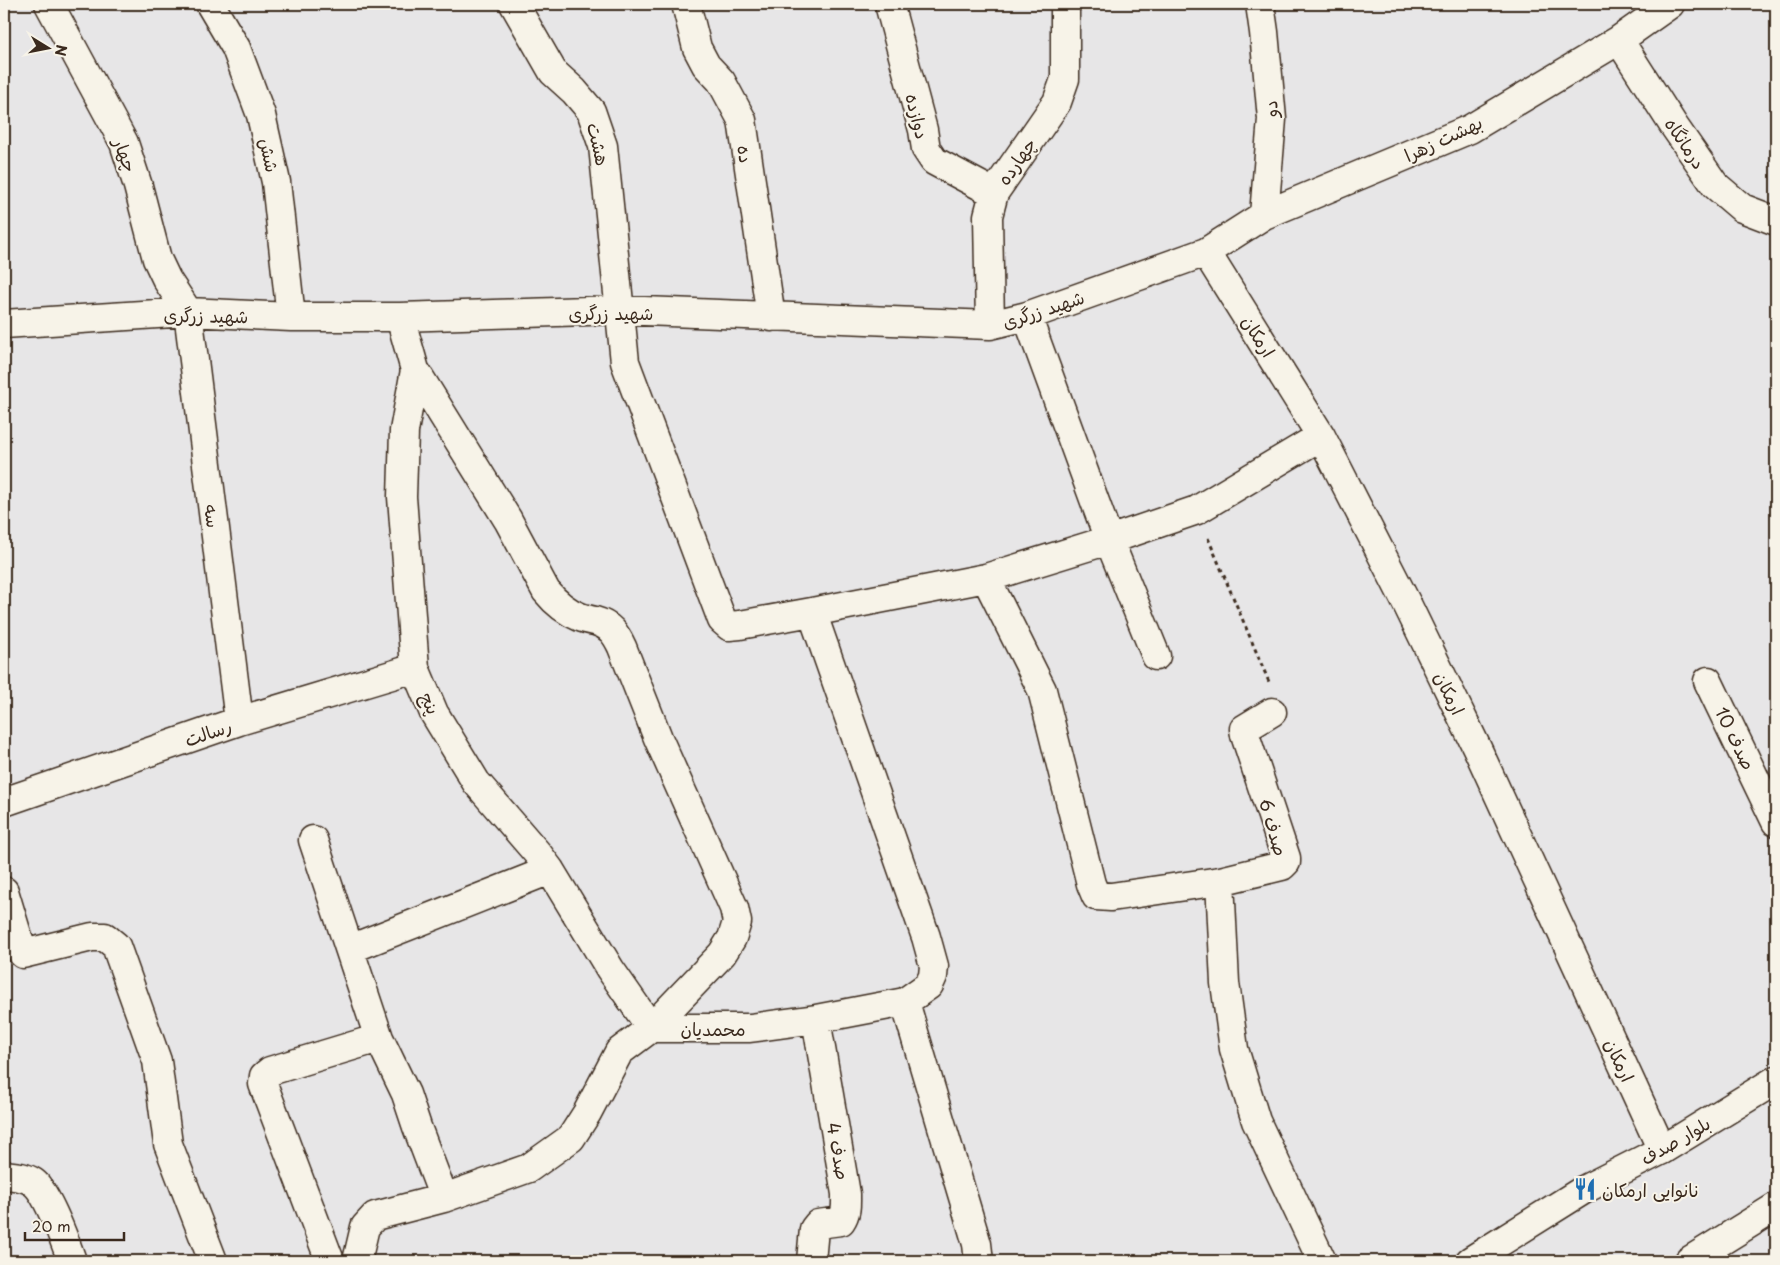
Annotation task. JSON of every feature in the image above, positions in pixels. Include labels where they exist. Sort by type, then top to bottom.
[{"type":"street","name":"چهار","points":[[49,4],[124,143],[138,186],[157,258],[167,280],[188,312]]},
{"type":"street","name":"شش","points":[[210,4],[236,48],[261,115],[276,182],[291,317]]},
{"type":"street","name":"هشت","points":[[514,4],[553,72],[574,91],[591,111],[603,146],[625,362],[722,620],[729,626],[812,612]]},
{"type":"street","name":"ده","points":[[686,4],[697,48],[706,65],[721,81],[742,120],[771,317]]},
{"type":"street","name":"دوازده","points":[[889,4],[923,130],[926,149],[934,162],[994,193]]},
{"type":"street","name":"چهارده","points":[[990,325],[988,216],[994,193],[1057,102],[1065,79],[1065,4]]},
{"type":"street","name":"دو","points":[[1260,4],[1272,118],[1264,215]]},
{"type":"street","name":"بهشت زهرا","points":[[1206,252],[1264,215],[1470,129],[1619,40],[1657,8]]},
{"type":"street","name":"درمانگاه","points":[[1619,40],[1674,126],[1715,185],[1742,208],[1776,221]]},
{"type":"street","name":"شهید زرگری","points":[[4,324],[188,312],[291,317],[400,317],[619,310],[990,325],[1027,316],[1206,252]]},
{"type":"street","name":"ارمکان","points":[[1206,252],[1321,436],[1407,604],[1477,748],[1662,1150]]},
{"type":"street","name":"سه","points":[[188,312],[239,721]]},
{"type":"street","points":[[1027,316],[1109,540],[1156,656]]},
{"type":"street","name":"پنج","points":[[400,317],[415,370],[404,431],[402,497],[415,668],[434,713],[476,782],[550,870],[610,969],[651,1028]]},
{"type":"street","points":[[357,1261],[365,1227],[375,1216],[444,1198],[529,1168],[571,1138],[587,1113],[619,1052],[651,1028],[722,954],[732,938],[737,922],[734,908],[658,738],[615,633],[605,625],[571,613],[546,591],[508,520],[415,370]]},
{"type":"street","points":[[979,1261],[977,1244],[905,1002],[929,985],[933,976],[934,966],[926,937],[812,612],[986,578],[1109,540],[1197,510],[1321,436]]},
{"type":"street","points":[[986,578],[1042,690],[1091,884],[1096,896],[1111,897],[1220,881],[1225,983],[1234,1049],[1256,1121],[1322,1261]]},
{"type":"street","name":"رسالت","points":[[4,802],[239,721],[415,668]]},
{"type":"street","name":"صدف 10","points":[[1708,681],[1776,822]]},
{"type":"street","name":"صدف 6","points":[[1220,881],[1282,866],[1286,862],[1244,729],[1272,712]]},
{"type":"street","points":[[313,840],[379,1038],[406,1094],[416,1127],[444,1198]]},
{"type":"street","points":[[350,949],[550,870]]},
{"type":"street","points":[[4,891],[13,955],[92,937],[105,937],[116,946],[157,1061],[168,1144],[213,1261]]},
{"type":"street","name":"محمدیان","points":[[651,1028],[750,1028],[816,1019],[905,1002]]},
{"type":"street","name":"صدف 4","points":[[812,1261],[814,1229],[818,1224],[841,1221],[847,1206],[816,1019]]},
{"type":"street","points":[[330,1261],[263,1084],[264,1076],[270,1071],[379,1038]]},
{"type":"street","name":"بلوار صدف","points":[[1470,1261],[1586,1189],[1662,1150],[1776,1080]]},
{"type":"street","points":[[4,1175],[21,1176],[35,1183],[44,1195],[72,1261]]},
{"type":"street","points":[[1689,1261],[1776,1207]]},
{"type":"path","points":[[1197,510],[1277,701],[1272,712]]},
{"type":"place","name":"نانوایی ارمکان","points":[[1585,1189]]}]
